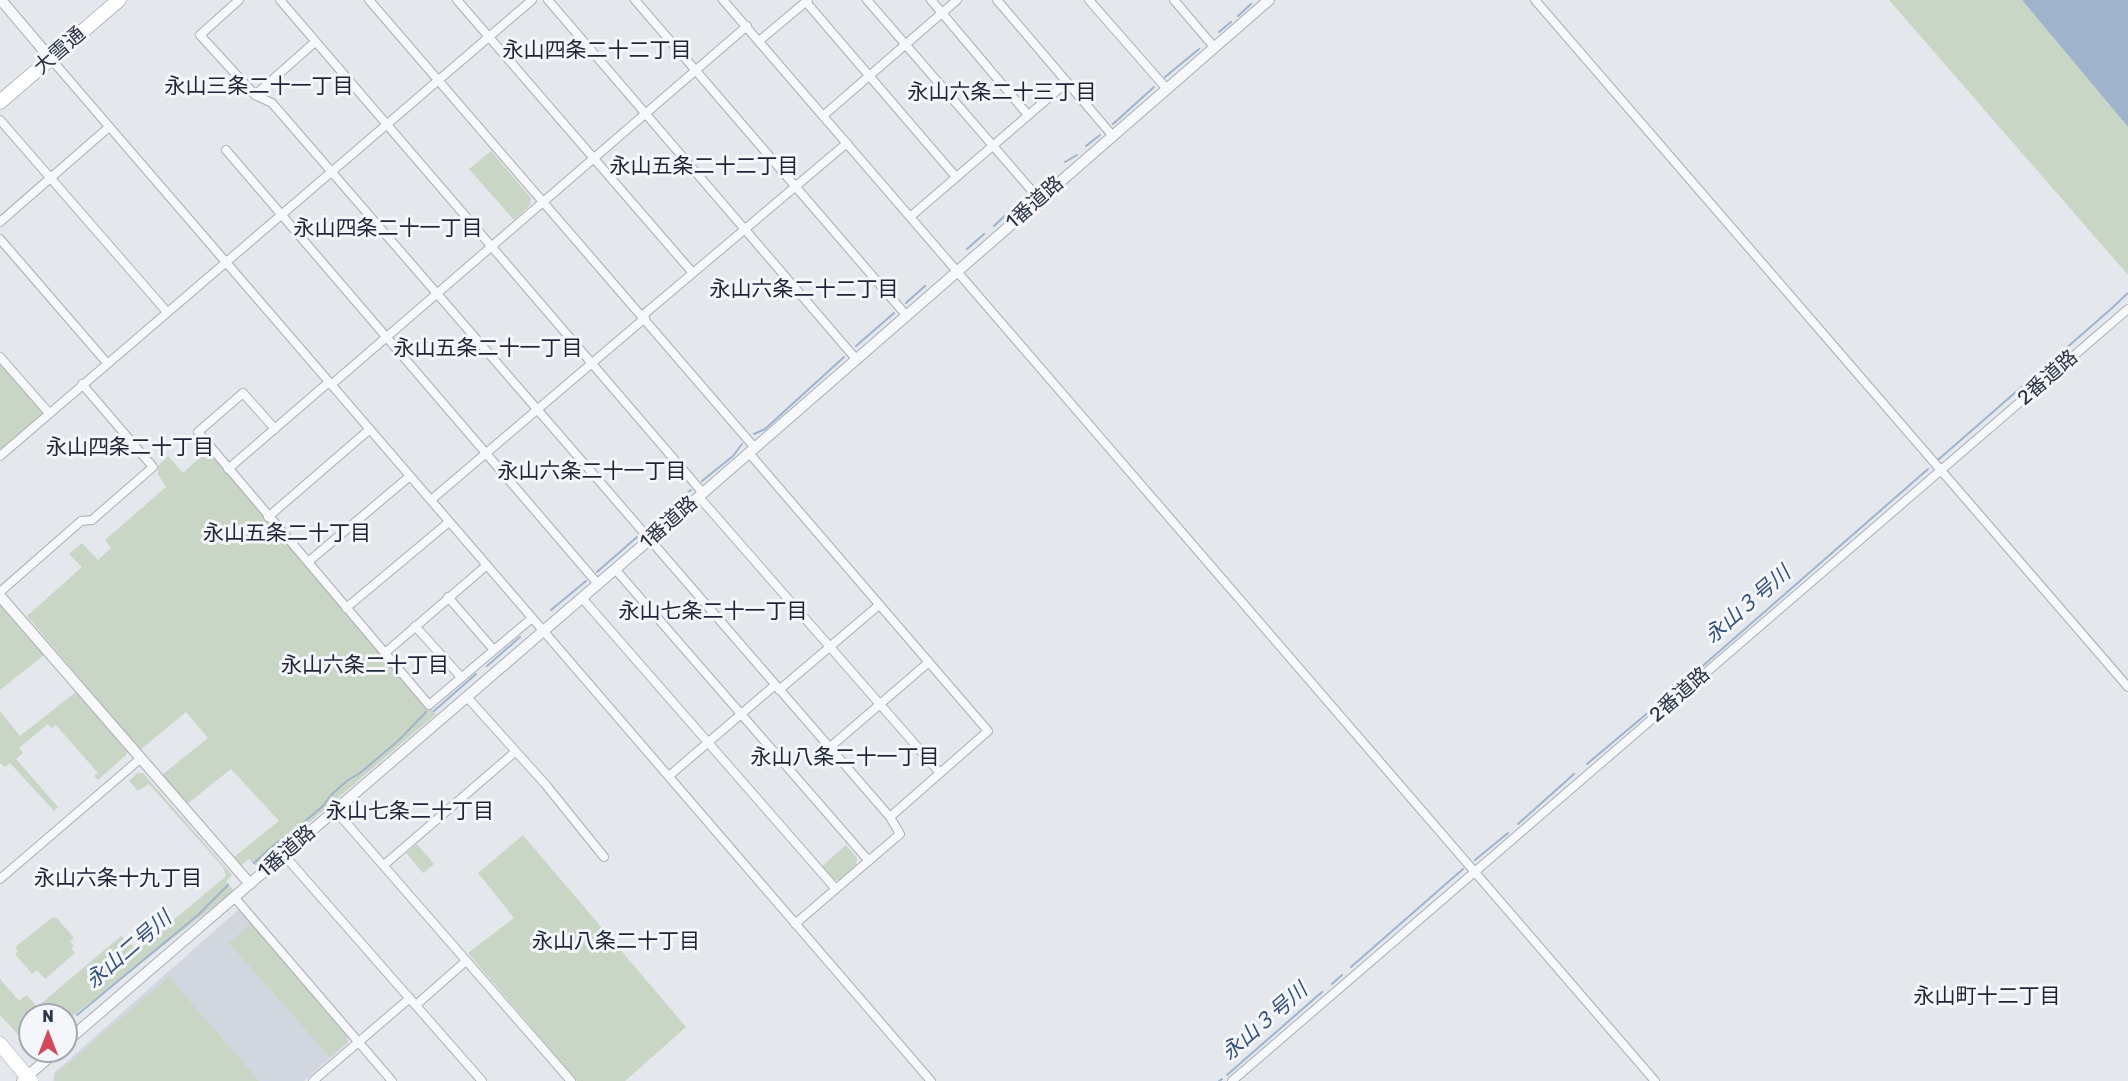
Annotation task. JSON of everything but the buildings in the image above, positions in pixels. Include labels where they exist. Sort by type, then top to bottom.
[{"type":"main road","name":"大雪通","points":[[0,102],[119,0]]},
{"type":"main road","points":[[0,1044],[27,1080]]},
{"type":"street","points":[[1,0],[931,1081]]},
{"type":"street","points":[[239,0],[200,35],[255,95],[272,103],[890,817],[900,834],[795,924]]},
{"type":"street","points":[[280,0],[940,773]]},
{"type":"street","points":[[369,0],[644,317],[879,605],[988,731],[890,817]]},
{"type":"street","points":[[457,0],[692,272]]},
{"type":"street","points":[[0,456],[532,0]]},
{"type":"street","points":[[548,0],[856,359]]},
{"type":"street","points":[[635,0],[906,315]]},
{"type":"street","points":[[723,0],[1655,1081]]},
{"type":"street","points":[[867,0],[1039,199]]},
{"type":"street","points":[[931,0],[1028,115]]},
{"type":"street","points":[[824,116],[957,0]]},
{"type":"street","points":[[997,0],[1112,135]]},
{"type":"street","points":[[1089,0],[1166,88]]},
{"type":"street","points":[[1174,0],[1214,47]]},
{"type":"street","name":"1番道路","points":[[78,1032],[752,451],[1269,0]]},
{"type":"street","points":[[1535,0],[2128,687]]},
{"type":"street","points":[[759,41],[807,1],[956,177]]},
{"type":"street","points":[[228,469],[386,338],[747,26]]},
{"type":"street","points":[[255,95],[315,42]]},
{"type":"street","points":[[910,217],[1067,82]]},
{"type":"street","points":[[0,120],[166,312]]},
{"type":"street","points":[[0,222],[109,127]]},
{"type":"street","points":[[431,500],[592,363],[692,272],[746,230],[847,142]]},
{"type":"street","points":[[226,150],[598,584]]},
{"type":"street","points":[[0,239],[107,363]]},
{"type":"street","name":"2番道路","points":[[1232,1081],[2128,309]]},
{"type":"street","points":[[0,357],[49,413]]},
{"type":"street","points":[[82,384],[153,467],[92,520],[81,521],[0,594],[250,884]]},
{"type":"street","points":[[275,429],[243,393],[198,432],[429,705],[532,618]]},
{"type":"street","points":[[268,517],[370,429]]},
{"type":"street","points":[[308,562],[410,476]]},
{"type":"street","points":[[346,608],[449,522]]},
{"type":"street","points":[[385,653],[486,565]]},
{"type":"street","points":[[615,569],[868,860]]},
{"type":"street","points":[[448,597],[494,649]]},
{"type":"street","points":[[582,597],[835,888]]},
{"type":"street","points":[[669,776],[741,714],[830,646],[879,605]]},
{"type":"street","points":[[415,626],[461,677]]},
{"type":"street","points":[[829,748],[929,662]]},
{"type":"street","points":[[467,697],[546,785],[604,857]]},
{"type":"street","points":[[384,865],[515,752]]},
{"type":"street","points":[[0,879],[140,759]]},
{"type":"street","points":[[335,810],[571,1081]]},
{"type":"street","points":[[284,855],[482,1081]]},
{"type":"street","points":[[235,898],[392,1081]]},
{"type":"street","points":[[313,1081],[358,1042],[466,961]]},
{"type":"street","points":[[27,1080],[44,1063]]},
{"type":"shaded area","points":[[238,910],[242,911],[348,1035],[349,1042],[304,1081],[53,1081],[54,1073],[65,1063],[78,1063],[78,1052]]},
{"type":"green space","points":[[1889,0],[2022,0],[2128,127],[2128,275]]},
{"type":"green space","points":[[491,151],[531,198],[530,205],[514,220],[469,169]]},
{"type":"green space","points":[[0,362],[44,412],[0,450]]},
{"type":"green space","points":[[208,450],[436,714],[257,867],[249,859],[241,865],[234,857],[279,821],[231,769],[187,804],[162,775],[208,738],[186,712],[140,750],[27,616],[82,567],[69,554],[82,543],[98,560],[111,548],[105,540],[166,487],[158,474],[158,466],[168,456],[183,473]]},
{"type":"green space","points":[[0,604],[44,655],[0,690]]},
{"type":"green space","points":[[77,691],[127,752],[98,780],[94,776],[98,773],[56,725],[51,728],[48,724],[19,748],[23,753],[16,759],[58,807],[54,811],[10,763],[5,767],[0,763],[0,711],[20,736]]},
{"type":"green space","points":[[137,773],[143,773],[232,875],[226,881],[234,891],[78,1012],[78,1003],[42,1003],[121,936],[139,949],[226,876],[223,867],[149,784],[138,791],[129,781]]},
{"type":"green space","points":[[523,835],[686,1027],[625,1081],[577,1081],[468,953],[514,918],[478,873]]},
{"type":"green space","points":[[417,844],[434,864],[423,873],[406,853]]},
{"type":"green space","points":[[846,845],[857,858],[856,865],[839,880],[832,880],[821,867]]},
{"type":"green space","points":[[52,918],[57,918],[74,938],[70,941],[75,953],[45,979],[37,970],[32,974],[15,954],[18,951],[15,947]]},
{"type":"green space","points":[[251,923],[347,1036],[347,1042],[330,1057],[229,943]]},
{"type":"green space","points":[[169,977],[259,1081],[55,1081],[55,1075],[69,1063],[78,1063],[78,1055]]},
{"type":"green space","points":[[0,979],[19,1001],[27,995],[34,1003],[18,1003],[18,1034],[0,1015]]},
{"type":"water","points":[[2022,0],[2128,0],[2128,127]]},
{"type":"waterway","name":"永山二号川","points":[[1238,16],[1251,4]]},
{"type":"waterway","name":"永山二号川","points":[[1219,32],[1231,22]]},
{"type":"waterway","name":"永山二号川","points":[[1165,77],[1199,49]]},
{"type":"waterway","name":"永山二号川","points":[[1113,124],[1154,87]]},
{"type":"waterway","name":"永山二号川","points":[[1086,146],[1100,135]]},
{"type":"waterway","name":"永山二号川","points":[[1065,162],[1077,155]]},
{"type":"waterway","name":"永山二号川","points":[[1037,188],[1051,175]]},
{"type":"waterway","name":"永山二号川","points":[[1019,203],[1026,198]]},
{"type":"waterway","name":"永山二号川","points":[[994,226],[1011,210]]},
{"type":"waterway","name":"永山二号川","points":[[967,249],[984,234]]},
{"type":"waterway","name":"永山二号川","points":[[906,303],[925,286]]},
{"type":"waterway","name":"永山３号川","points":[[1939,459],[2128,293]]},
{"type":"waterway","name":"永山二号川","points":[[856,346],[894,313]]},
{"type":"waterway","name":"永山二号川","points":[[754,434],[765,429],[844,357]]},
{"type":"waterway","name":"永山二号川","points":[[702,481],[733,456],[742,444]]},
{"type":"waterway","name":"永山３号川","points":[[1587,764],[1928,469]]},
{"type":"waterway","name":"永山二号川","points":[[650,525],[691,490]]},
{"type":"waterway","name":"永山二号川","points":[[597,572],[637,537]]},
{"type":"waterway","name":"永山二号川","points":[[551,610],[586,581]]},
{"type":"waterway","name":"永山二号川","points":[[487,666],[520,637]]},
{"type":"waterway","name":"永山二号川","points":[[434,711],[476,674]]},
{"type":"waterway","name":"永山二号川","points":[[254,863],[323,806],[331,795],[348,780],[360,773],[399,740],[426,712]]},
{"type":"waterway","name":"永山３号川","points":[[1518,824],[1574,774]]},
{"type":"waterway","name":"永山３号川","points":[[1475,860],[1508,833]]},
{"type":"waterway","name":"永山３号川","points":[[1351,967],[1463,869]]},
{"type":"waterway","name":"永山二号川","points":[[78,1014],[198,915],[228,885]]},
{"type":"waterway","name":"永山３号川","points":[[1332,984],[1342,975]]},
{"type":"waterway","name":"永山３号川","points":[[1227,1075],[1322,992]]},
{"type":"district","name":"永山四条二十二丁目","points":[[597,51]]},
{"type":"district","name":"永山三条二十一丁目","points":[[259,87]]},
{"type":"district","name":"永山六条二十三丁目","points":[[1002,93]]},
{"type":"district","name":"永山五条二十二丁目","points":[[704,167]]},
{"type":"district","name":"永山四条二十一丁目","points":[[388,229]]},
{"type":"district","name":"永山六条二十二丁目","points":[[804,290]]},
{"type":"district","name":"永山五条二十一丁目","points":[[488,349]]},
{"type":"district","name":"永山四条二十丁目","points":[[130,448]]},
{"type":"district","name":"永山六条二十一丁目","points":[[592,472]]},
{"type":"district","name":"永山五条二十丁目","points":[[287,534]]},
{"type":"district","name":"永山七条二十一丁目","points":[[713,612]]},
{"type":"district","name":"永山六条二十丁目","points":[[365,666]]},
{"type":"district","name":"永山八条二十一丁目","points":[[845,758]]},
{"type":"district","name":"永山七条二十丁目","points":[[410,812]]},
{"type":"district","name":"永山六条十九丁目","points":[[118,879]]},
{"type":"district","name":"永山八条二十丁目","points":[[616,942]]},
{"type":"district","name":"永山町十二丁目","points":[[1987,997]]}]
